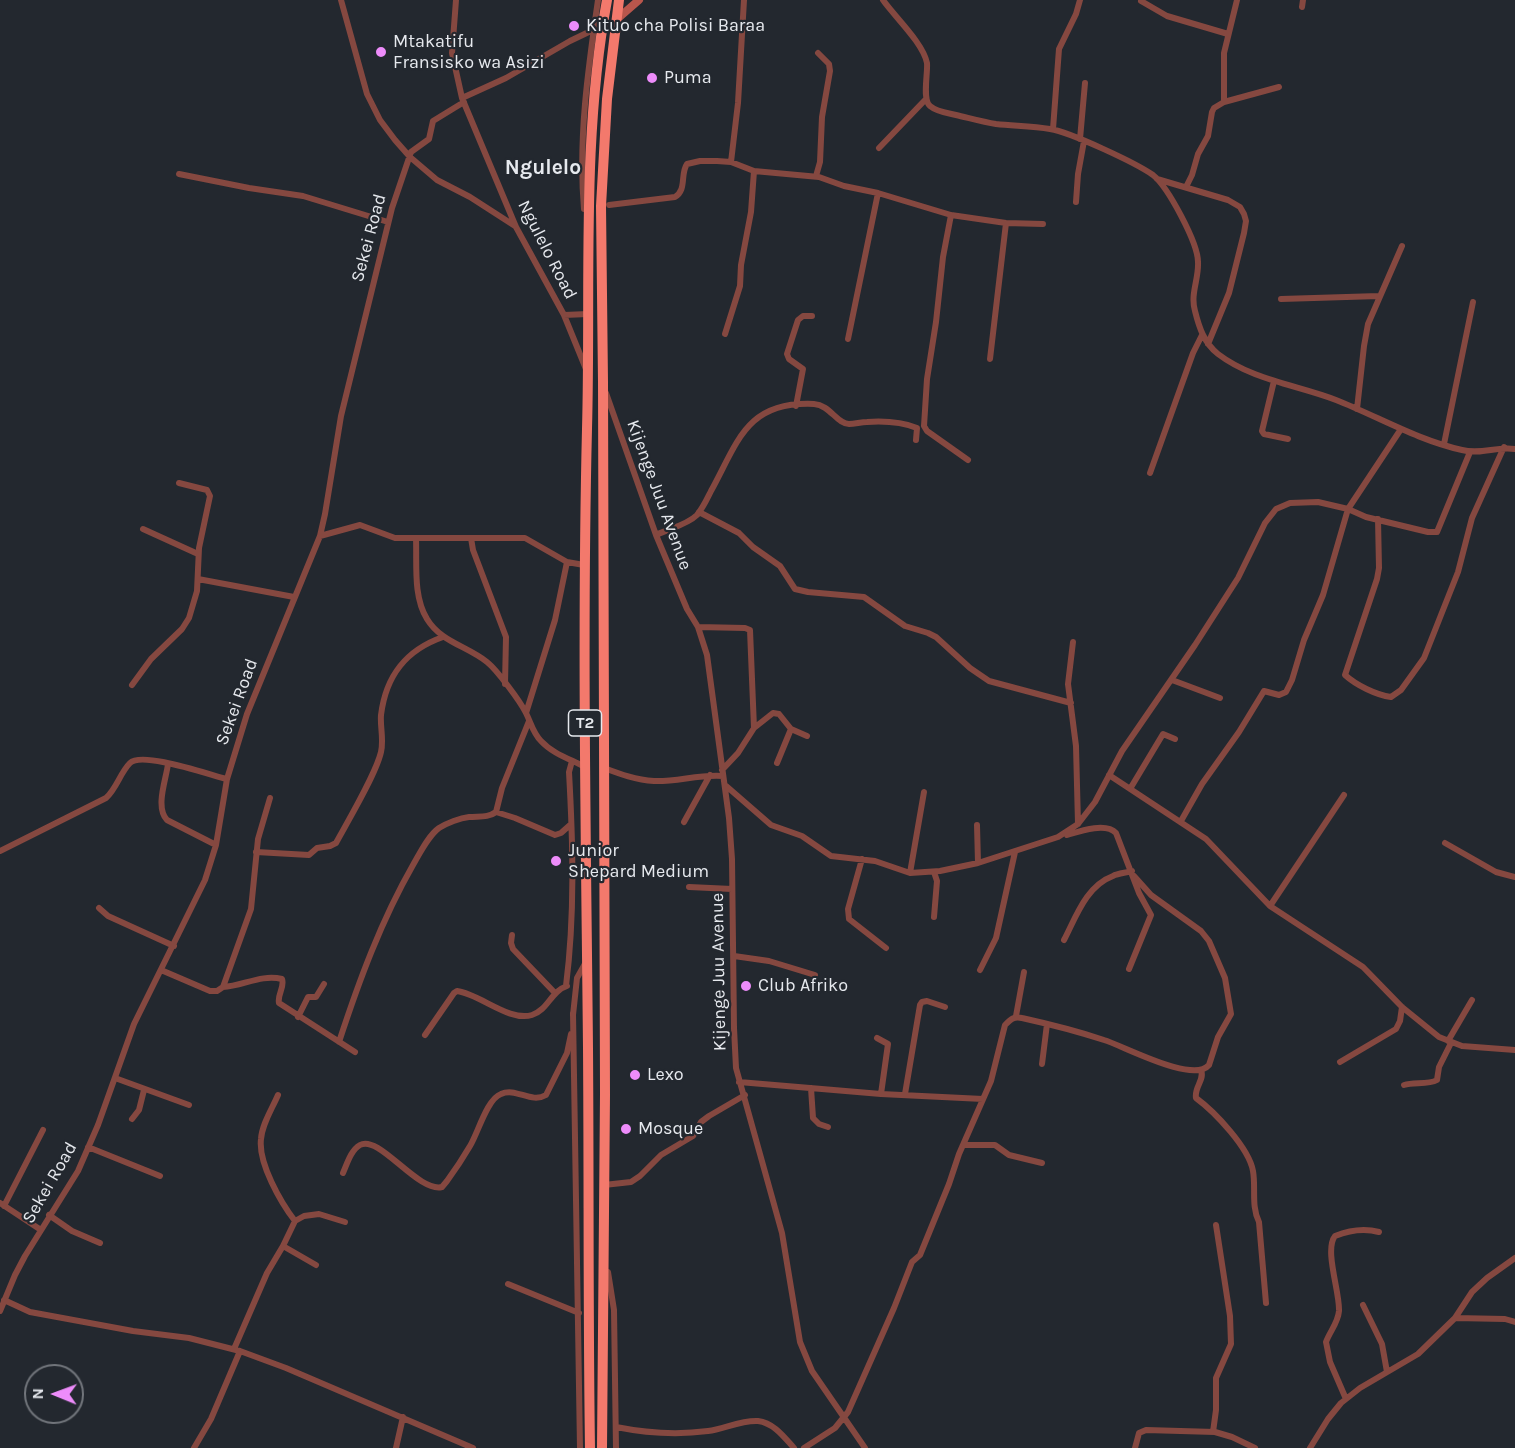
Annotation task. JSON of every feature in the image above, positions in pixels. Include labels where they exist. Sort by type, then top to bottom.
[{"type":"highway","name":"T2","points":[[590,1448],[584,567],[589,375],[588,201],[598,28],[607,0]]},
{"type":"highway","name":"T2","points":[[602,1448],[604,768],[600,207],[603,147],[619,0]]},
{"type":"highway","points":[[585,521],[603,522]]},
{"type":"highway","points":[[584,567],[603,572]]},
{"type":"street","points":[[341,0],[367,94],[380,120],[410,157],[437,180],[470,197],[516,227]]},
{"type":"street","name":"Ngulelo Road","points":[[456,0],[452,53],[463,100],[516,227],[564,315],[589,375]]},
{"type":"street","points":[[598,0],[598,28]]},
{"type":"street","points":[[616,20],[639,0]]},
{"type":"street","points":[[731,162],[738,103],[744,0]]},
{"type":"street","points":[[883,0],[923,51],[927,69],[926,99],[931,107],[943,112],[994,123],[1053,129],[1082,140],[1156,178],[1173,202],[1197,250],[1198,265],[1193,300],[1202,335],[1208,344],[1227,360],[1274,381],[1332,399],[1401,429],[1444,444],[1470,452],[1484,452],[1504,447],[1515,449]]},
{"type":"street","points":[[1053,129],[1059,49],[1076,14],[1080,0]]},
{"type":"street","points":[[1224,102],[1224,53],[1237,0]]},
{"type":"street","points":[[1141,1],[1167,15],[1228,34]]},
{"type":"street","name":"Sekei Road","points":[[0,1311],[15,1275],[68,1189],[88,1147],[134,1024],[205,880],[216,845],[227,779],[247,714],[320,536],[341,416],[388,222],[414,148],[429,139],[432,121],[463,100],[598,28]]},
{"type":"street","points":[[816,176],[820,162],[822,117],[830,70],[829,64],[818,53]]},
{"type":"street","points":[[1076,202],[1085,83]]},
{"type":"street","points":[[1185,187],[1208,136],[1212,112],[1224,102],[1279,87]]},
{"type":"street","points":[[879,148],[926,99]]},
{"type":"street","points":[[609,205],[675,197],[681,192],[683,171],[687,164],[705,161],[731,162],[754,171],[829,179],[844,186],[878,193],[951,215],[1006,223],[1043,224]]},
{"type":"street","points":[[725,334],[740,286],[741,265],[751,212],[754,171]]},
{"type":"street","points":[[179,174],[303,196],[388,222]]},
{"type":"street","points":[[1156,178],[1228,200],[1240,207],[1246,221],[1229,293],[1208,344]]},
{"type":"street","points":[[848,339],[878,193]]},
{"type":"street","points":[[951,215],[943,257],[927,380],[924,426],[927,431],[968,460]]},
{"type":"street","points":[[990,359],[1002,274],[1006,223]]},
{"type":"street","points":[[1358,409],[1365,338],[1379,296],[1402,246]]},
{"type":"street","points":[[1281,299],[1379,296]]},
{"type":"street","points":[[1444,444],[1473,302]]},
{"type":"street","points":[[564,315],[588,314]]},
{"type":"street","points":[[796,406],[803,369],[789,359],[787,354],[798,320],[804,316],[812,316]]},
{"type":"street","points":[[1150,472],[1193,353],[1202,335]]},
{"type":"street","points":[[1274,381],[1262,431],[1264,434],[1288,439]]},
{"type":"street","name":"Kijenge Juu Avenue","points":[[603,382],[656,535],[682,599],[698,627],[709,665],[729,819],[734,956],[734,1052],[739,1083],[745,1095],[782,1233],[796,1322],[805,1359],[822,1388],[865,1448]]},
{"type":"street","points":[[656,535],[688,521],[699,512],[745,428],[771,411],[815,404],[824,406],[843,423],[908,424],[916,428],[916,440]]},
{"type":"street","points":[[1181,821],[1202,784],[1239,732],[1264,691],[1279,694],[1286,692],[1323,595],[1348,509],[1401,429]]},
{"type":"street","points":[[1378,519],[1377,579],[1345,675],[1383,696],[1391,697],[1401,690],[1424,658],[1458,572],[1472,518],[1504,447]]},
{"type":"street","points":[[1058,837],[1078,824],[1095,802],[1122,751],[1172,680],[1238,578],[1265,523],[1276,509],[1290,503],[1318,502],[1348,509],[1366,517],[1428,532],[1437,532],[1470,452]]},
{"type":"street","points":[[132,685],[151,659],[182,629],[189,618],[197,591],[198,554],[210,492],[179,483]]},
{"type":"street","points":[[699,512],[739,532],[753,547],[780,566],[795,589],[864,597],[905,626],[936,638],[970,668],[989,681],[1071,702]]},
{"type":"street","points":[[320,536],[360,525],[396,538],[525,538],[567,562],[584,567]]},
{"type":"street","points":[[143,529],[198,554]]},
{"type":"street","points":[[416,538],[420,605],[428,622],[443,637],[486,662],[526,713],[542,742],[557,754],[585,767]]},
{"type":"street","points":[[471,538],[473,550],[506,637],[505,685]]},
{"type":"street","points":[[526,713],[557,613],[560,587],[567,562]]},
{"type":"street","points":[[198,579],[294,597]]},
{"type":"street","points":[[698,627],[750,630],[754,728]]},
{"type":"street","points":[[256,852],[309,855],[317,848],[336,843],[381,751],[381,714],[396,671],[402,661],[418,648],[443,637]]},
{"type":"street","points":[[1073,642],[1068,684],[1077,756],[1078,824]]},
{"type":"street","points":[[1172,680],[1220,698]]},
{"type":"street","points":[[604,768],[633,778],[653,781],[723,773],[754,728],[776,713],[791,729],[807,736]]},
{"type":"street","points":[[496,812],[502,788],[529,721]]},
{"type":"street","points":[[777,763],[791,729]]},
{"type":"street","points":[[1130,789],[1163,734],[1175,740]]},
{"type":"street","points":[[0,851],[106,798],[116,787],[129,764],[135,759],[148,758],[227,779]]},
{"type":"street","points":[[566,986],[572,912],[569,769],[572,761]]},
{"type":"street","points":[[168,764],[161,805],[164,816],[167,820],[216,845]]},
{"type":"street","points":[[684,822],[710,775]]},
{"type":"street","points":[[1109,775],[1181,821],[1212,844],[1270,906],[1363,968],[1419,1022],[1449,1042],[1515,1050]]},
{"type":"street","points":[[725,784],[771,825],[802,836],[831,856],[862,859],[910,873],[934,872],[978,863],[1085,830],[1113,830],[1151,916],[1129,969]]},
{"type":"street","points":[[910,873],[924,792]]},
{"type":"street","points":[[1270,906],[1344,795]]},
{"type":"street","points":[[161,970],[210,991],[218,992],[223,987],[251,909],[258,839],[270,798]]},
{"type":"street","points":[[339,1042],[353,998],[392,902],[427,841],[439,828],[466,817],[488,816],[496,812],[555,834],[561,833],[570,825]]},
{"type":"street","points":[[977,825],[978,863]]},
{"type":"street","points":[[1445,843],[1496,872],[1515,877]]},
{"type":"street","points":[[980,970],[996,938],[1015,852]]},
{"type":"street","points":[[862,859],[848,909],[849,919],[886,948]]},
{"type":"street","points":[[934,872],[937,880],[934,917]]},
{"type":"street","points":[[1064,940],[1083,901],[1092,890],[1113,875],[1133,874]]},
{"type":"street","points":[[1016,1016],[1111,1042],[1162,1064],[1201,1070],[1207,1068],[1218,1037],[1231,1014],[1224,978],[1209,941],[1201,931],[1151,896],[1133,874]]},
{"type":"street","points":[[689,886],[732,888]]},
{"type":"street","points":[[99,908],[108,916],[174,946]]},
{"type":"street","points":[[512,935],[513,950],[555,993]]},
{"type":"street","points":[[734,956],[769,961],[815,975]]},
{"type":"street","points":[[343,1173],[355,1149],[367,1143],[430,1187],[442,1187],[471,1144],[495,1097],[509,1092],[536,1098],[546,1095],[567,1053],[575,986],[580,971],[587,962]]},
{"type":"street","points":[[804,1448],[835,1428],[844,1418],[894,1308],[912,1262],[920,1254],[991,1081],[1005,1025],[1016,1016],[1024,972]]},
{"type":"street","points":[[223,987],[238,986],[263,978],[280,979],[283,984],[279,1002],[298,1017],[355,1052]]},
{"type":"street","points":[[298,1017],[308,997],[316,997],[324,984]]},
{"type":"street","points":[[425,1035],[457,991],[508,1012],[526,1016],[542,1010],[555,993],[566,986],[575,986]]},
{"type":"street","points":[[1404,1085],[1437,1080],[1449,1042],[1472,1000]]},
{"type":"street","points":[[905,1094],[920,1005],[927,1001],[945,1007]]},
{"type":"street","points":[[1340,1062],[1396,1029],[1402,1007]]},
{"type":"street","points":[[573,1013],[580,1448]]},
{"type":"street","points":[[1042,1065],[1047,1024]]},
{"type":"street","points":[[877,1038],[888,1044],[881,1094]]},
{"type":"street","points":[[1201,1070],[1202,1077],[1196,1098],[1218,1116],[1237,1141],[1254,1173],[1254,1213],[1259,1222],[1266,1304]]},
{"type":"street","points":[[115,1078],[189,1106]]},
{"type":"street","points":[[739,1083],[983,1099]]},
{"type":"street","points":[[811,1088],[813,1118],[819,1124],[828,1127]]},
{"type":"street","points":[[132,1119],[139,1110],[144,1090]]},
{"type":"street","points":[[278,1095],[263,1128],[261,1151],[275,1190],[296,1221]]},
{"type":"street","points":[[604,1185],[631,1182],[661,1155],[693,1136],[701,1122],[745,1095]]},
{"type":"street","points":[[41,1230],[2,1204],[43,1130]]},
{"type":"street","points":[[964,1145],[995,1145],[1009,1155],[1042,1163]]},
{"type":"street","points":[[88,1147],[160,1176]]},
{"type":"street","points":[[194,1448],[211,1419],[267,1273],[296,1221],[304,1216],[320,1214],[345,1222]]},
{"type":"street","points":[[50,1215],[72,1231],[100,1243]]},
{"type":"street","points":[[1213,1432],[1216,1378],[1231,1344],[1230,1316],[1216,1225]]},
{"type":"street","points":[[1346,1399],[1330,1362],[1326,1342],[1339,1312],[1331,1246],[1335,1236],[1343,1233],[1368,1230],[1379,1232]]},
{"type":"street","points":[[283,1246],[316,1265]]},
{"type":"street","points":[[604,1251],[614,1310],[616,1448]]},
{"type":"street","points":[[1310,1448],[1328,1419],[1346,1399],[1418,1354],[1455,1318],[1472,1292],[1515,1258]]},
{"type":"street","points":[[508,1284],[579,1313]]},
{"type":"street","points":[[4,1300],[30,1312],[189,1338],[237,1350],[473,1448]]},
{"type":"street","points":[[1363,1305],[1382,1344],[1387,1372]]},
{"type":"street","points":[[1455,1318],[1505,1319],[1515,1322]]},
{"type":"street","points":[[396,1448],[403,1417]]},
{"type":"street","points":[[616,1428],[654,1432],[691,1432],[757,1421],[774,1427],[794,1448]]},
{"type":"street","points":[[1135,1448],[1139,1433],[1146,1430],[1213,1432],[1232,1437],[1255,1448]]},
{"type":"street","points":[[456,1448],[458,1440]]},
{"type":"place","name":"Kituo cha Polisi Baraa","points":[[574,26]]},
{"type":"place","name":"Mtakatifu Fransisko wa Asizi","points":[[381,52]]},
{"type":"place","name":"Puma","points":[[652,78]]},
{"type":"place","name":"Junior Shepard Medium","points":[[556,861]]},
{"type":"place","name":"Club Afriko","points":[[746,986]]},
{"type":"place","name":"Lexo","points":[[635,1075]]},
{"type":"place","name":"Mosque","points":[[626,1129]]},
{"type":"district","name":"Ngulelo","points":[[543,168]]}]
